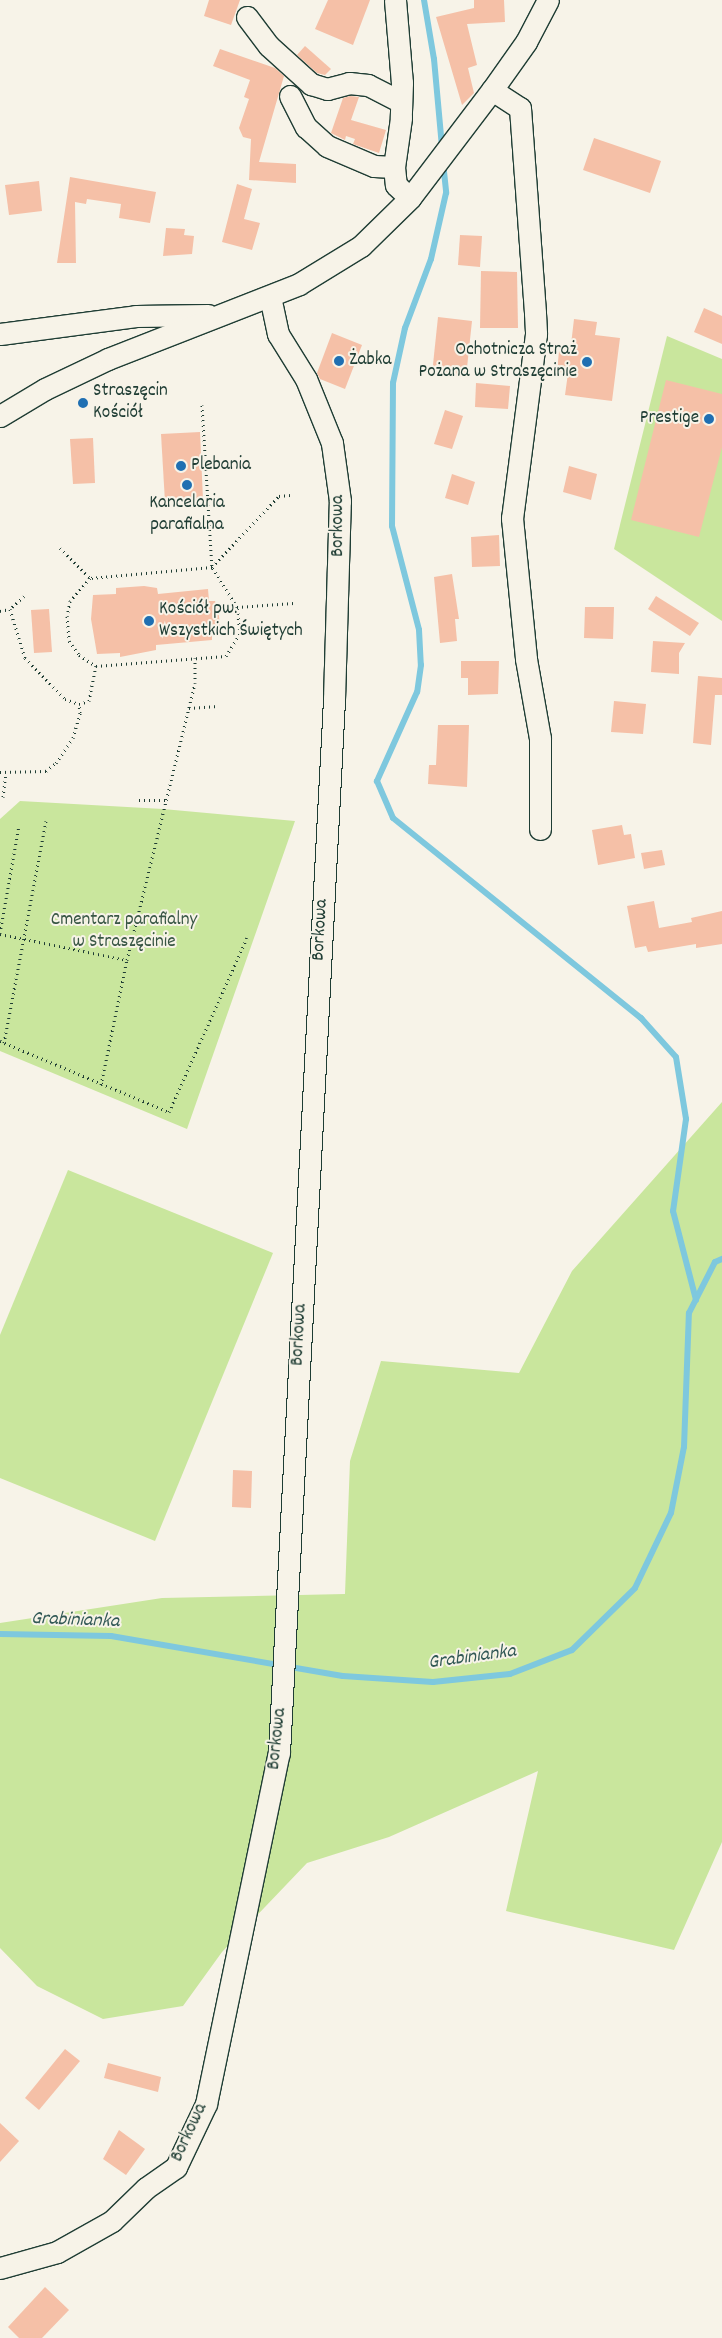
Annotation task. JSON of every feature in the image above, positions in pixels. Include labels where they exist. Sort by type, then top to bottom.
[{"type":"street","points":[[395,0],[401,102],[394,167],[396,185],[410,198]]},
{"type":"street","points":[[0,416],[72,375],[270,297],[348,256],[410,198],[489,95],[526,42],[548,0]]},
{"type":"street","points":[[246,17],[268,46],[311,84],[327,90],[349,83],[368,84],[401,102]]},
{"type":"street","points":[[489,95],[520,108],[535,313],[536,334],[512,518],[526,659],[540,738],[540,829]]},
{"type":"street","points":[[290,96],[306,127],[327,146],[374,166],[394,167]]},
{"type":"street","name":"Borkowa","points":[[0,2268],[57,2252],[112,2221],[146,2188],[176,2167],[206,2104],[279,1754],[334,699],[340,501],[332,443],[306,379],[278,334],[270,297]]},
{"type":"street","points":[[0,334],[136,316],[221,315]]},
{"type":"path","points":[[202,405],[212,567],[236,607],[240,634],[226,656],[96,666],[79,655],[69,641],[67,616],[70,602],[90,578],[212,567],[279,496],[290,495]]},
{"type":"path","points":[[60,548],[90,578]]},
{"type":"path","points":[[0,611],[10,609],[24,596]]},
{"type":"path","points":[[236,607],[294,603]]},
{"type":"path","points":[[10,609],[26,658],[65,698],[79,704],[89,701],[96,666]]},
{"type":"path","points":[[101,1085],[127,960],[195,683],[195,658]]},
{"type":"path","points":[[0,772],[6,774],[46,771],[56,763],[73,738],[80,714],[79,704]]},
{"type":"path","points":[[189,708],[218,706]]},
{"type":"path","points":[[3,796],[6,774]]},
{"type":"path","points":[[139,800],[166,800]]},
{"type":"path","points":[[46,821],[2,1042],[169,1112],[247,938]]},
{"type":"path","points":[[18,825],[0,933],[127,960]]},
{"type":"green space","points":[[667,336],[722,359],[722,621],[614,549]]},
{"type":"green space","name":"Cmentarz parafialny w Straszęcinie","points":[[20,801],[163,809],[295,821],[187,1129],[0,1051],[0,819]]},
{"type":"green space","points":[[722,1102],[722,1842],[674,1950],[506,1911],[538,1771],[389,1837],[307,1863],[222,1952],[183,2006],[103,2019],[37,1986],[0,1948],[0,1623],[162,1598],[345,1594],[350,1461],[381,1361],[519,1373],[572,1271]]},
{"type":"green space","points":[[68,1170],[273,1253],[155,1541],[0,1478],[0,1335]]},
{"type":"building","points":[[209,0],[240,0],[231,25],[204,16]]},
{"type":"building","points":[[328,0],[370,0],[353,45],[315,29]]},
{"type":"building","points":[[474,0],[504,0],[505,22],[467,24],[477,65],[468,68],[474,93],[462,105],[436,17],[474,8]]},
{"type":"building","points":[[305,46],[331,69],[325,75],[317,73],[297,55]]},
{"type":"building","points":[[220,49],[275,68],[284,76],[259,162],[296,164],[296,183],[249,180],[251,139],[243,137],[239,128],[249,99],[244,97],[250,80],[213,66]]},
{"type":"building","points":[[350,96],[359,97],[351,120],[386,130],[379,153],[353,144],[355,139],[346,136],[345,140],[331,133],[343,98]]},
{"type":"building","points":[[594,138],[661,161],[650,193],[583,170]]},
{"type":"building","points":[[70,177],[156,192],[150,223],[119,218],[121,204],[87,199],[86,204],[75,202],[76,263],[57,263]]},
{"type":"building","points":[[39,181],[42,211],[9,215],[5,185]]},
{"type":"building","points":[[237,184],[252,189],[244,219],[260,223],[252,250],[222,242]]},
{"type":"building","points":[[166,228],[185,229],[184,235],[194,236],[192,254],[163,256]]},
{"type":"building","points":[[460,235],[482,236],[480,267],[458,265]]},
{"type":"building","points":[[481,271],[517,272],[518,328],[480,328]]},
{"type":"building","points":[[704,308],[722,316],[722,344],[694,332]]},
{"type":"building","points":[[438,317],[472,321],[466,377],[432,374]]},
{"type":"building","name":"Ochotnicza Straż Pożana w Straszęcinie","points":[[574,319],[597,322],[595,335],[620,338],[612,401],[565,395],[568,373],[557,372],[559,351],[570,353]]},
{"type":"building","name":"Żabka","points":[[332,333],[362,345],[345,389],[320,379],[317,373]]},
{"type":"building","points":[[666,380],[722,394],[722,447],[699,537],[631,520]]},
{"type":"building","points":[[476,383],[510,386],[508,409],[475,407]]},
{"type":"building","points":[[445,410],[463,416],[452,449],[434,444]]},
{"type":"building","name":"Plebania","points":[[200,432],[203,500],[165,502],[161,434]]},
{"type":"building","points":[[93,438],[95,483],[73,484],[70,439]]},
{"type":"building","points":[[569,466],[597,474],[591,500],[563,492]]},
{"type":"building","points":[[452,474],[475,482],[468,505],[445,498]]},
{"type":"building","points":[[499,535],[500,566],[472,567],[471,537]]},
{"type":"building","points":[[452,574],[459,619],[455,619],[457,641],[440,643],[434,577]]},
{"type":"building","name":"Kościół pw. Wszystkich Świętych","points":[[144,586],[157,588],[158,594],[208,589],[209,601],[215,601],[218,609],[220,624],[219,629],[212,629],[212,640],[156,645],[156,650],[120,657],[120,653],[97,654],[91,619],[93,595],[116,594],[116,588]]},
{"type":"building","points":[[656,596],[699,623],[690,636],[648,609]]},
{"type":"building","points":[[585,607],[614,607],[613,639],[584,638]]},
{"type":"building","points":[[49,609],[52,652],[34,653],[31,610]]},
{"type":"building","points":[[653,641],[685,643],[679,653],[679,674],[651,672]]},
{"type":"building","points":[[461,661],[499,661],[498,694],[468,695],[468,678],[461,678]]},
{"type":"building","points":[[698,676],[722,678],[722,695],[715,695],[711,745],[693,743]]},
{"type":"building","points":[[614,701],[646,704],[643,734],[611,732]]},
{"type":"building","points":[[438,725],[469,725],[467,787],[428,784],[429,765],[436,765]]},
{"type":"building","points":[[622,825],[624,835],[631,834],[635,858],[598,865],[592,830]]},
{"type":"building","points":[[662,850],[665,865],[644,869],[641,853]]},
{"type":"building","points":[[654,901],[659,928],[692,922],[691,918],[722,911],[722,944],[696,948],[696,944],[648,952],[646,946],[635,948],[627,906]]},
{"type":"building","points":[[233,1470],[252,1471],[251,1508],[232,1507]]},
{"type":"building","points":[[65,2049],[80,2061],[39,2110],[25,2098]]},
{"type":"building","points":[[108,2063],[161,2077],[158,2092],[104,2078]]},
{"type":"building","points":[[0,2123],[19,2141],[0,2162]]},
{"type":"building","points":[[119,2130],[145,2149],[126,2175],[103,2159]]},
{"type":"building","points":[[45,2287],[69,2310],[42,2338],[19,2338],[8,2327]]},
{"type":"waterway","points":[[424,0],[434,59],[442,147]]},
{"type":"waterway","points":[[443,162],[446,193],[431,259],[405,328],[393,383],[392,526],[419,630],[421,665],[417,692],[377,781],[393,818],[641,1018],[676,1057],[686,1119],[673,1211],[696,1300]]},
{"type":"waterway","name":"Grabinianka","points":[[0,1634],[111,1636],[343,1676],[433,1682],[510,1674],[572,1650],[635,1588],[671,1513],[684,1447],[689,1313],[715,1262],[722,1259]]},
{"type":"place","name":"Żabka","points":[[339,361]]},
{"type":"place","name":"Ochotnicza Straż Pożana w Straszęcinie","points":[[587,362]]},
{"type":"place","name":"Straszęcin Kościół","points":[[83,403]]},
{"type":"place","name":"Prestige","points":[[709,419]]},
{"type":"place","name":"Plebania","points":[[181,466]]},
{"type":"place","name":"Kancelaria parafialna","points":[[187,485]]},
{"type":"place","name":"Kościół pw. Wszystkich Świętych","points":[[149,621]]}]
